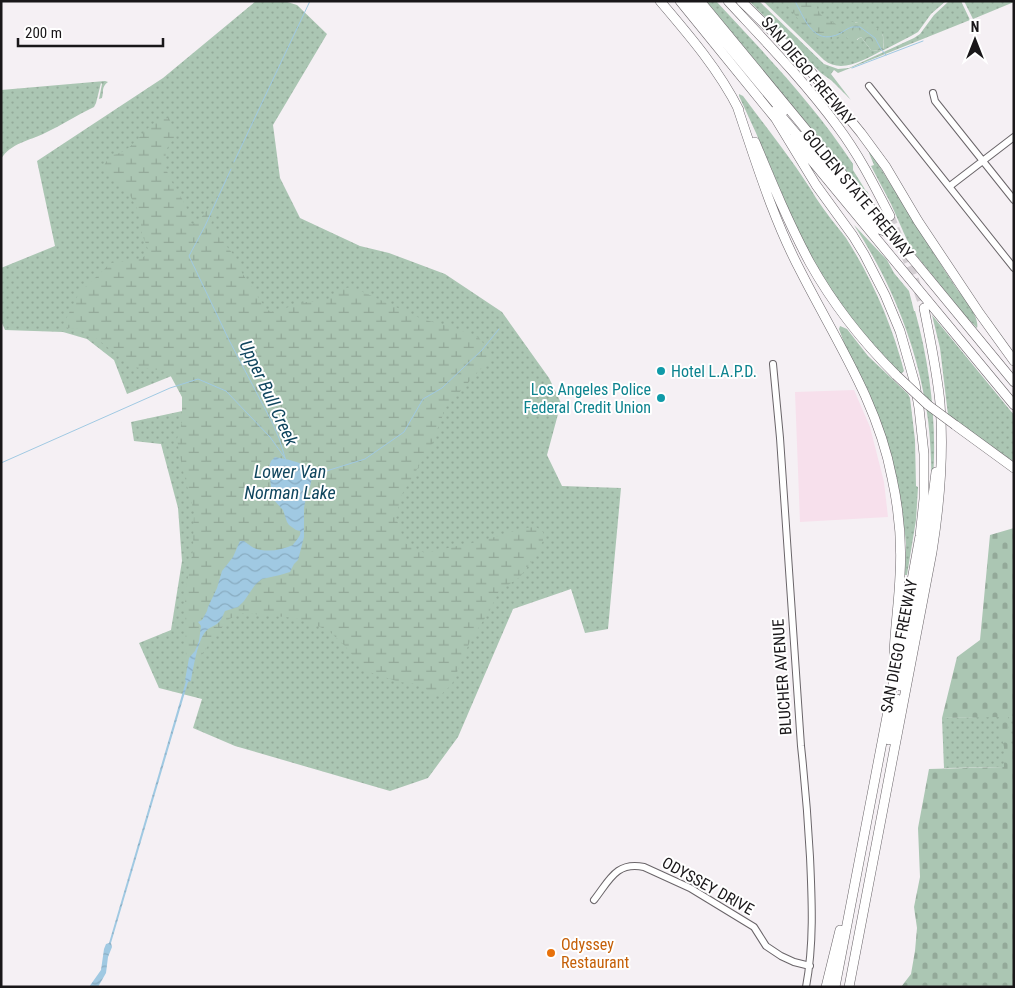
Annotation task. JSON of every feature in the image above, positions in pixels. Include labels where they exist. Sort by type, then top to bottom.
[{"type":"highway","points":[[660,1],[706,57],[738,106],[790,222],[814,270],[857,334],[928,405],[1014,468]]},
{"type":"highway","name":"GOLDEN STATE FREEWAY","points":[[680,1],[1014,405]]},
{"type":"highway","points":[[687,1],[1014,398]]},
{"type":"highway","points":[[691,1],[879,229],[890,233]]},
{"type":"highway","name":"GOLDEN STATE FREEWAY","points":[[700,1],[1014,382]]},
{"type":"highway","name":"SAN DIEGO FREEWAY","points":[[728,1],[816,98],[839,128],[859,158],[890,216]]},
{"type":"highway","points":[[741,1],[812,72],[861,133],[886,167],[918,220],[980,314],[1014,361]]},
{"type":"highway","points":[[738,106],[765,188],[785,239],[862,388],[877,424],[888,459],[898,512],[901,553],[893,685]]},
{"type":"highway","points":[[774,116],[816,185],[853,236],[876,276],[900,332],[915,384],[924,454],[924,500],[920,536],[893,685]]},
{"type":"highway","name":"SAN DIEGO FREEWAY","points":[[843,987],[924,556],[934,493],[937,464],[936,426],[933,388],[921,322],[924,311],[935,364],[940,403],[942,468],[939,508],[849,987]]},
{"type":"highway","name":"SAN DIEGO FREEWAY","points":[[835,987],[893,685]]},
{"type":"highway","points":[[826,987],[842,926],[849,912]]},
{"type":"street","points":[[869,86],[1014,268]]},
{"type":"street","points":[[933,93],[935,101],[1014,200]]},
{"type":"street","points":[[950,186],[1014,137]]},
{"type":"street","name":"BLUCHER AVENUE","points":[[773,364],[780,438],[801,746],[807,800],[812,927],[810,966],[806,987]]},
{"type":"street","name":"ODYSSEY DRIVE","points":[[594,900],[618,870],[637,865],[644,867],[690,888],[754,927],[766,946],[781,956],[810,966]]},
{"type":"shaded area","points":[[854,390],[870,427],[884,482],[888,517],[800,522],[795,392]]},
{"type":"green space","points":[[256,1],[284,1],[297,5],[327,34],[273,125],[280,178],[300,218],[360,246],[389,253],[445,274],[502,312],[549,378],[561,403],[547,455],[562,486],[621,488],[608,629],[585,633],[571,589],[513,609],[458,737],[428,778],[390,791],[235,746],[193,728],[202,699],[159,688],[139,643],[171,630],[182,561],[178,508],[161,444],[134,441],[131,422],[187,410],[174,375],[127,394],[114,360],[87,339],[63,332],[5,330],[1,321],[1,268],[55,246],[37,161],[163,78]]},
{"type":"green space","points":[[706,1],[716,1],[822,120],[853,164],[853,170],[875,206]]},
{"type":"green space","points":[[749,1],[759,1],[824,64],[838,69],[849,68],[914,38],[920,34],[934,15],[949,1],[961,1],[970,20],[838,73],[834,70],[831,74],[851,100],[821,73]]},
{"type":"green space","points":[[763,1],[946,1],[931,14],[918,32],[884,50],[883,35],[877,29],[855,22],[857,40],[861,37],[871,50],[881,51],[852,64],[838,66],[824,60]]},
{"type":"green space","points":[[782,1],[815,1],[822,16],[842,29],[842,35],[831,39],[822,39],[814,36]]},
{"type":"green space","points":[[964,1],[1014,1],[1014,2],[973,19]]},
{"type":"green space","points":[[851,22],[877,28],[883,35],[884,50],[871,50],[861,37],[854,41],[848,39],[843,29]]},
{"type":"green space","points":[[108,82],[104,87],[102,98],[99,99],[101,83],[94,107],[51,130],[15,146],[1,159],[1,90]]},
{"type":"green space","points":[[739,94],[743,96],[790,159],[846,238],[873,286],[887,319],[904,371],[902,373],[899,373],[861,332],[838,301],[814,263],[793,220]]},
{"type":"green space","points":[[169,118],[176,135],[166,150],[165,165],[169,177],[186,206],[191,224],[197,223],[210,206],[217,209],[210,226],[233,254],[242,273],[267,310],[276,313],[300,303],[326,301],[340,289],[352,287],[422,319],[455,328],[479,338],[490,352],[489,360],[446,407],[431,446],[401,496],[396,518],[405,543],[425,553],[481,541],[525,528],[536,527],[543,532],[543,541],[520,577],[499,591],[489,612],[471,639],[452,684],[441,695],[433,696],[424,687],[416,684],[399,682],[369,672],[328,630],[295,618],[244,613],[229,619],[198,660],[186,659],[185,593],[193,550],[194,512],[177,439],[182,423],[182,397],[168,371],[132,367],[86,330],[62,327],[79,293],[111,263],[141,259],[149,252],[142,234],[140,214],[127,190],[103,168],[112,155],[118,154],[130,147],[154,123]]},
{"type":"green space","points":[[869,153],[871,153],[971,308],[976,319],[977,328],[911,249],[891,204],[871,166],[874,165]]},
{"type":"green space","points":[[854,225],[887,260],[894,273],[909,291],[915,311],[921,333],[932,400],[934,467],[932,490],[928,422],[917,363],[891,292]]},
{"type":"green space","points":[[932,315],[1014,415],[1014,462],[948,415],[940,348]]},
{"type":"green space","points":[[840,326],[847,329],[868,356],[910,398],[915,440],[916,486],[918,487],[916,520],[907,575],[905,575],[906,544],[901,507],[884,434],[868,390],[848,354],[839,329]]},
{"type":"green space","points":[[1014,528],[1014,716],[1008,717],[1014,767],[1014,987],[901,987],[911,974],[915,951],[917,928],[914,907],[920,877],[918,828],[929,769],[1004,767],[1004,747],[1000,729],[1000,717],[942,718],[957,657],[980,640],[990,535]]},
{"type":"green space","points":[[1014,716],[1014,767],[944,768],[942,718]]},
{"type":"water","name":"Lower Van Norman Lake","points":[[275,457],[300,463],[313,473],[304,508],[304,537],[298,560],[290,572],[262,579],[238,607],[225,611],[219,622],[203,635],[196,654],[191,681],[188,682],[111,943],[112,947],[108,957],[106,973],[98,987],[89,987],[101,970],[104,949],[106,944],[109,943],[186,681],[189,658],[195,651],[199,641],[201,626],[198,622],[202,620],[207,611],[222,571],[233,557],[240,541],[244,541],[259,550],[274,550],[293,545],[300,535],[300,531],[289,525],[283,510],[272,498],[269,467]]},
{"type":"waterway","name":"Upper Bull Creek","points":[[234,162],[310,1]]},
{"type":"waterway","points":[[795,1],[809,26],[819,35],[833,36],[852,27],[860,27],[875,38],[886,55]]},
{"type":"waterway","points":[[852,68],[923,41]]},
{"type":"waterway","name":"Upper Bull Creek","points":[[231,169],[189,256],[229,340],[273,424],[286,461]]},
{"type":"waterway","points":[[312,479],[323,472],[365,459],[404,432],[423,399],[442,388],[482,350],[499,329]]},
{"type":"waterway","points":[[1,463],[170,388],[198,379],[226,391],[270,437],[285,458]]},
{"type":"tunnel","points":[[890,216],[924,308]]},
{"type":"place","name":"Hotel L.A.P.D.","points":[[661,371]]},
{"type":"place","name":"Los Angeles Police Federal Credit Union","points":[[661,398]]},
{"type":"place","name":"Odyssey Restaurant","points":[[551,953]]}]
